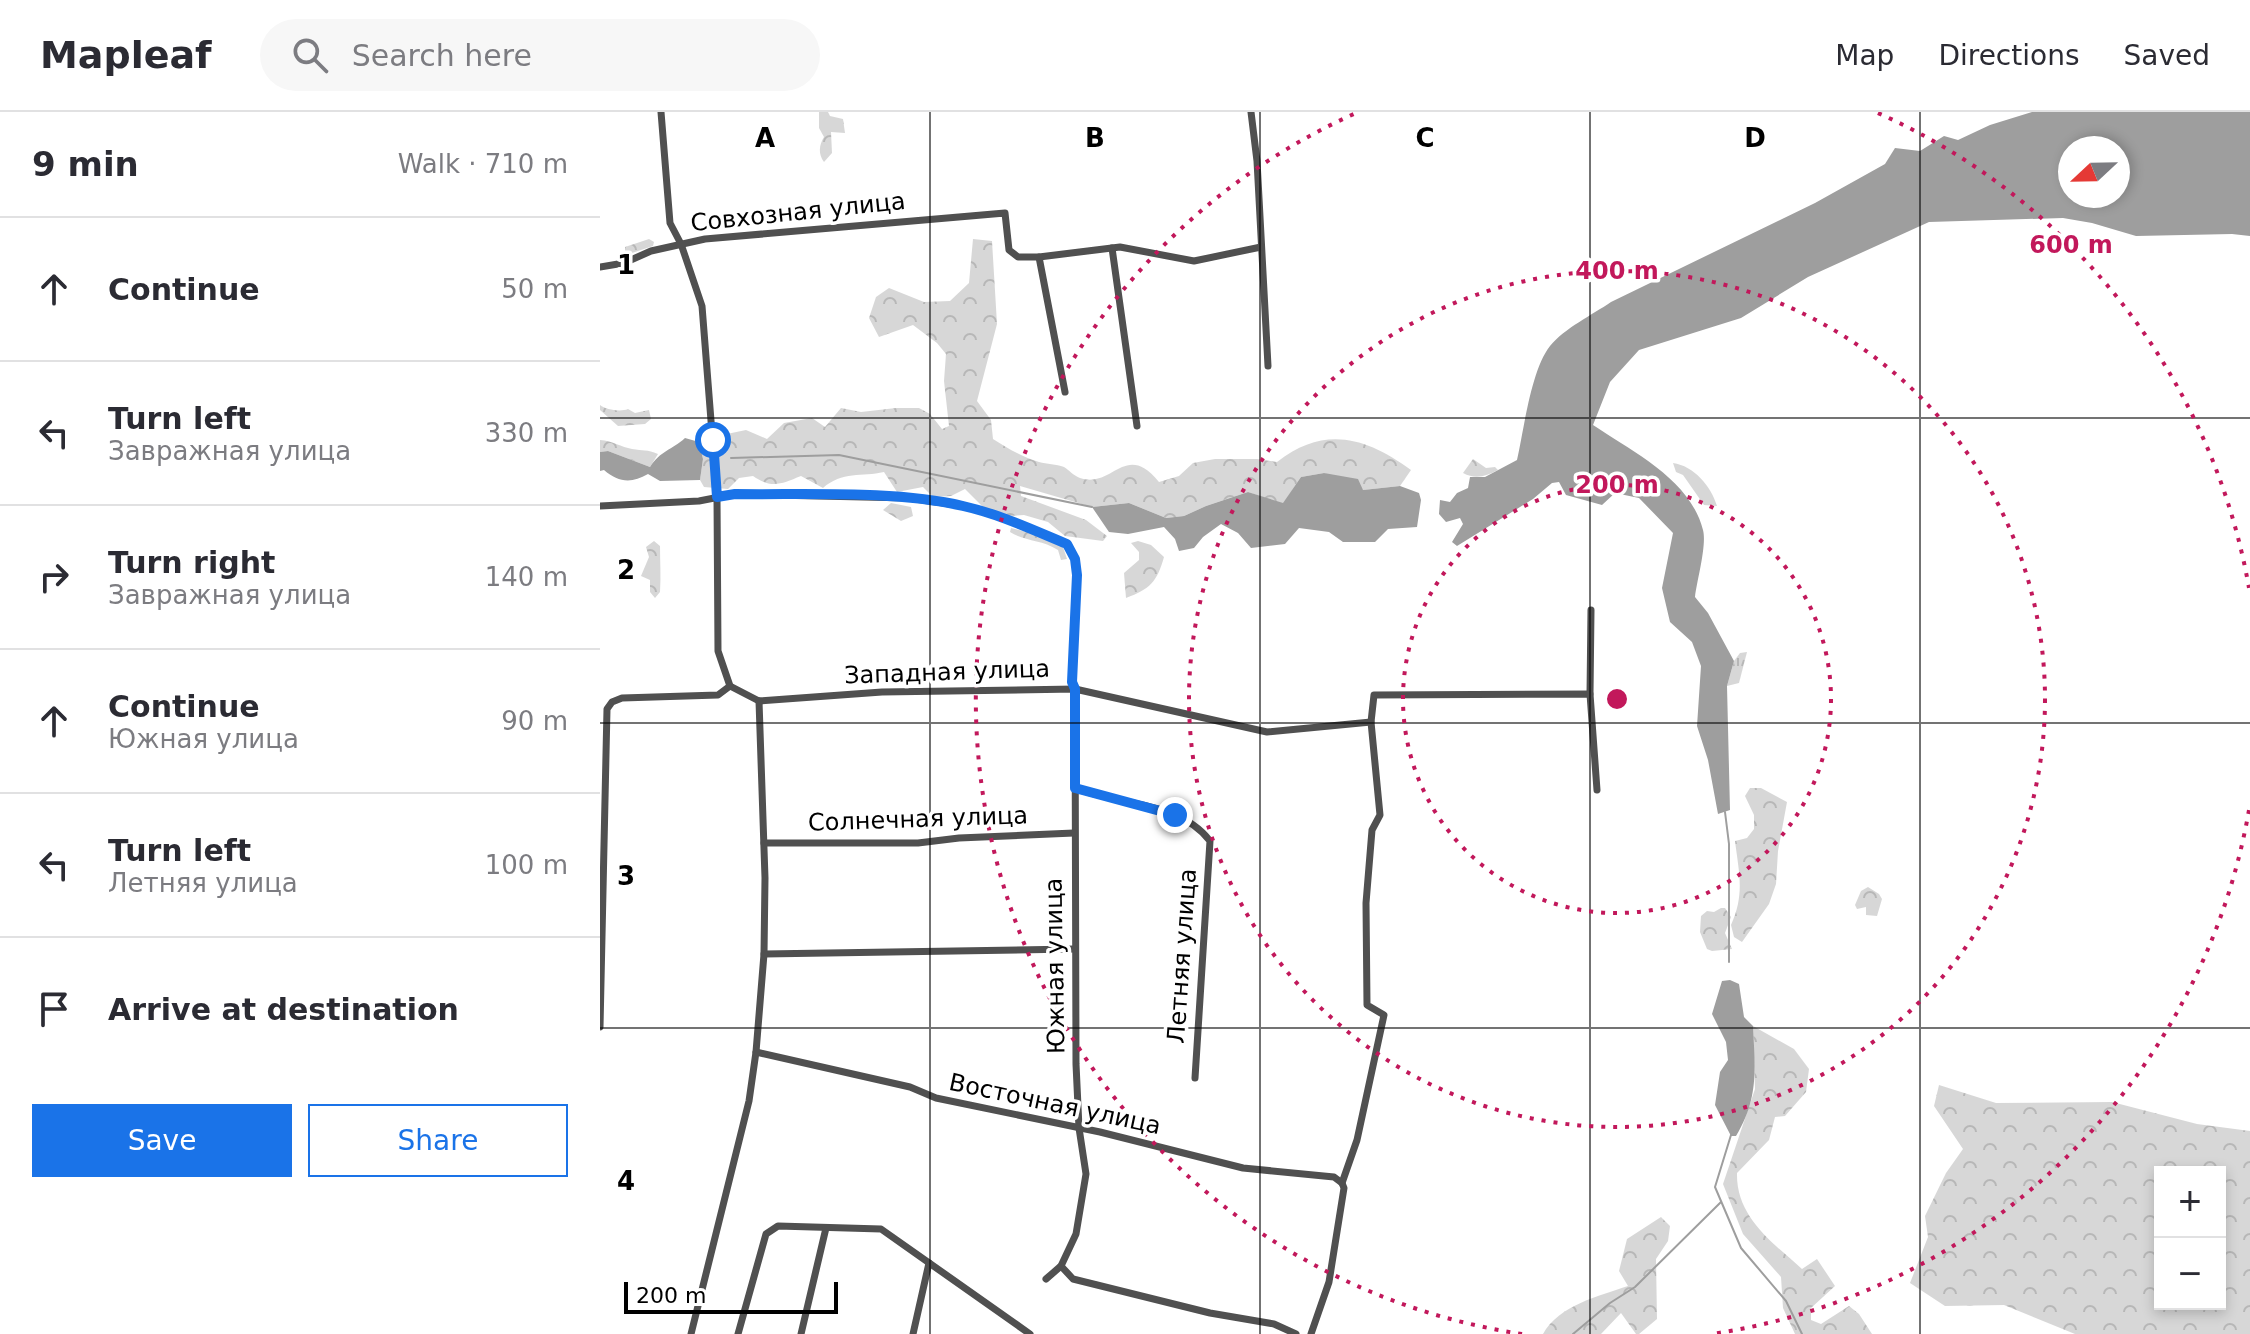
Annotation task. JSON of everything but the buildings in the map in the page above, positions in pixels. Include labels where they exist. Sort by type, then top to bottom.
[{"type":"street","points":[[661,112],[670,223],[681,244],[702,306],[717,497],[718,651],[730,686],[759,701],[764,843],[764,954],[749,1101],[691,1334]]},
{"type":"street","points":[[1251,112],[1257,161],[1268,366]]},
{"type":"street","name":"Совхозная улица","points":[[600,267],[705,239],[1005,213],[1009,250],[1018,257],[1039,257]]},
{"type":"street","points":[[1065,392],[1039,257],[1120,247],[1194,261],[1261,247]]},
{"type":"street","points":[[1112,248],[1137,426]]},
{"type":"street","name":"Южная улица","points":[[600,506],[699,501],[735,494],[922,500],[963,506],[1006,519],[1067,544],[1075,559],[1077,575],[1072,682],[1075,689],[1074,949],[1079,1128],[1086,1174],[1076,1234],[1061,1266],[1046,1279]]},
{"type":"street","points":[[1591,610],[1590,694],[1597,790]]},
{"type":"street","points":[[600,1027],[607,709],[612,702],[622,698],[718,695],[730,686]]},
{"type":"street","name":"Западная улица","points":[[759,701],[882,692],[1075,689],[1267,732],[1371,722]]},
{"type":"street","points":[[1315,1333],[1329,1282],[1343,1186],[1357,1140],[1384,1015],[1367,1005],[1366,903],[1372,830],[1380,815],[1371,722],[1374,695],[1590,694]]},
{"type":"street","name":"Летняя улица","points":[[1075,788],[1175,815],[1200,827],[1210,841],[1195,1078]]},
{"type":"street","name":"Солнечная улица","points":[[764,843],[918,843],[1074,833]]},
{"type":"street","points":[[764,954],[1074,949]]},
{"type":"street","name":"Восточная улица","points":[[756,1052],[910,1087],[936,1098],[1079,1128],[1243,1168],[1334,1177],[1343,1186]]},
{"type":"street","points":[[738,1334],[766,1234],[778,1226],[881,1229],[1030,1334]]},
{"type":"street","points":[[801,1334],[826,1228]]},
{"type":"street","points":[[913,1334],[929,1263]]},
{"type":"street","points":[[1061,1266],[1073,1279],[1210,1313],[1274,1324],[1296,1334]]},
{"type":"green space","points":[[819,112],[828,112],[830,116],[843,119],[845,133],[831,132],[832,153],[824,162],[820,153],[824,137],[819,128]]},
{"type":"green space","points":[[649,239],[654,242],[653,246],[625,253],[625,247]]},
{"type":"green space","points":[[973,239],[992,241],[997,324],[977,401],[991,420],[993,439],[1015,452],[1039,462],[1064,467],[1080,478],[1091,480],[1128,465],[1137,465],[1159,482],[1179,476],[1193,463],[1215,459],[1277,462],[1311,443],[1345,440],[1378,450],[1411,470],[1400,486],[1363,490],[1324,473],[1301,477],[1283,504],[1248,492],[1184,516],[1166,518],[1129,503],[1092,507],[1020,486],[1021,496],[1086,520],[1107,536],[1103,541],[1065,536],[1048,522],[985,509],[965,489],[951,496],[933,497],[923,487],[897,492],[884,472],[837,479],[823,488],[801,476],[777,484],[766,483],[753,476],[739,478],[728,489],[704,487],[700,480],[703,459],[699,442],[704,433],[722,435],[746,430],[767,439],[784,423],[812,418],[825,427],[841,408],[861,412],[919,408],[930,414],[942,429],[949,426],[944,381],[946,354],[913,325],[879,337],[869,318],[876,297],[889,288],[924,302],[950,301],[969,283]]},
{"type":"green space","points":[[600,405],[635,413],[649,410],[651,419],[645,424],[618,426],[600,410]]},
{"type":"green space","points":[[600,440],[658,454],[650,467],[608,451],[600,452]]},
{"type":"green space","points":[[1473,459],[1486,468],[1495,467],[1498,470],[1481,476],[1463,473]]},
{"type":"green space","points":[[1673,463],[1688,468],[1701,478],[1717,506],[1704,505],[1683,475],[1676,472]]},
{"type":"green space","points":[[891,503],[911,507],[913,516],[901,521],[883,510]]},
{"type":"green space","points":[[1011,528],[1043,536],[1063,547],[1067,559],[1061,560],[1058,550],[1052,546],[1010,532]]},
{"type":"green space","points":[[654,541],[660,546],[660,592],[655,598],[650,592],[650,580],[641,576],[649,557],[646,547]]},
{"type":"green space","points":[[1138,541],[1151,545],[1164,557],[1151,584],[1126,598],[1124,573],[1139,560],[1139,552],[1131,543]]},
{"type":"green space","points":[[1747,652],[1739,683],[1727,686],[1734,661],[1740,653]]},
{"type":"green space","points":[[1750,788],[1761,788],[1787,802],[1778,851],[1776,884],[1769,904],[1742,942],[1734,937],[1731,925],[1739,893],[1735,841],[1747,838],[1754,829],[1754,815],[1745,796]]},
{"type":"green space","points":[[1868,887],[1882,899],[1877,916],[1866,915],[1866,907],[1857,909],[1855,905],[1861,891]]},
{"type":"green space","points":[[1725,908],[1731,917],[1725,933],[1732,949],[1712,951],[1707,949],[1700,932],[1701,916],[1707,911],[1714,912]]},
{"type":"green space","points":[[1753,1026],[1794,1049],[1809,1069],[1806,1092],[1785,1116],[1775,1117],[1769,1140],[1737,1173],[1743,1203],[1749,1216],[1779,1249],[1802,1269],[1817,1259],[1835,1286],[1811,1308],[1811,1320],[1821,1324],[1849,1306],[1859,1314],[1872,1334],[1795,1334],[1783,1308],[1781,1277],[1743,1234],[1723,1184],[1755,1089]]},
{"type":"green space","points":[[1939,1085],[1996,1103],[2112,1102],[2197,1124],[2250,1131],[2250,1334],[2075,1334],[2004,1305],[1945,1306],[1910,1283],[1928,1237],[1925,1216],[1946,1173],[1963,1149],[1934,1106]]},
{"type":"green space","points":[[1661,1217],[1670,1226],[1668,1241],[1656,1259],[1657,1319],[1639,1334],[1621,1313],[1601,1334],[1543,1334],[1569,1309],[1628,1286],[1619,1271],[1627,1239]]},
{"type":"shaded area","points":[[2032,112],[2250,112],[2250,236],[2136,236],[2063,218],[1929,222],[1808,277],[1741,318],[1639,350],[1610,382],[1593,425],[1673,481],[1696,512],[1703,530],[1703,553],[1695,597],[1708,613],[1734,661],[1727,686],[1730,810],[1718,814],[1708,760],[1697,726],[1701,666],[1692,642],[1670,622],[1662,588],[1673,533],[1639,498],[1615,493],[1602,505],[1566,495],[1559,482],[1552,483],[1533,499],[1457,546],[1452,542],[1463,524],[1460,518],[1446,522],[1439,514],[1440,500],[1450,502],[1457,493],[1468,488],[1470,477],[1485,477],[1517,460],[1529,400],[1543,357],[1556,339],[1571,328],[1611,302],[1815,203],[1885,164],[1895,148],[1920,151],[1944,136],[1958,140],[1990,125]]},
{"type":"shaded area","points":[[685,438],[699,442],[703,459],[700,480],[660,481],[648,474],[625,480],[600,471],[600,452],[608,451],[650,467],[658,457]]},
{"type":"shaded area","points":[[1324,473],[1358,479],[1363,490],[1400,486],[1419,493],[1421,500],[1417,527],[1388,529],[1375,542],[1343,542],[1329,532],[1299,528],[1285,544],[1251,548],[1238,533],[1221,524],[1194,548],[1179,551],[1175,539],[1164,527],[1128,534],[1109,532],[1092,507],[1129,503],[1166,518],[1184,516],[1248,492],[1283,503],[1301,477]]},
{"type":"shaded area","points":[[1722,981],[1739,984],[1744,1017],[1753,1026],[1752,1096],[1736,1136],[1731,1136],[1715,1105],[1720,1072],[1728,1060],[1726,1042],[1712,1014]]},
{"type":"waterway","points":[[731,458],[839,455],[1092,507]]},
{"type":"waterway","points":[[1725,812],[1729,844],[1729,962]]},
{"type":"waterway","points":[[1731,1135],[1715,1187],[1741,1248],[1786,1301],[1802,1334]]},
{"type":"waterway","points":[[1573,1334],[1635,1287],[1721,1202]]},
{"type":"route","points":[[713,440],[717,497],[735,494],[908,498],[963,506],[1006,519],[1067,544],[1075,559],[1077,575],[1072,682],[1075,689],[1075,788],[1175,815]]}]
